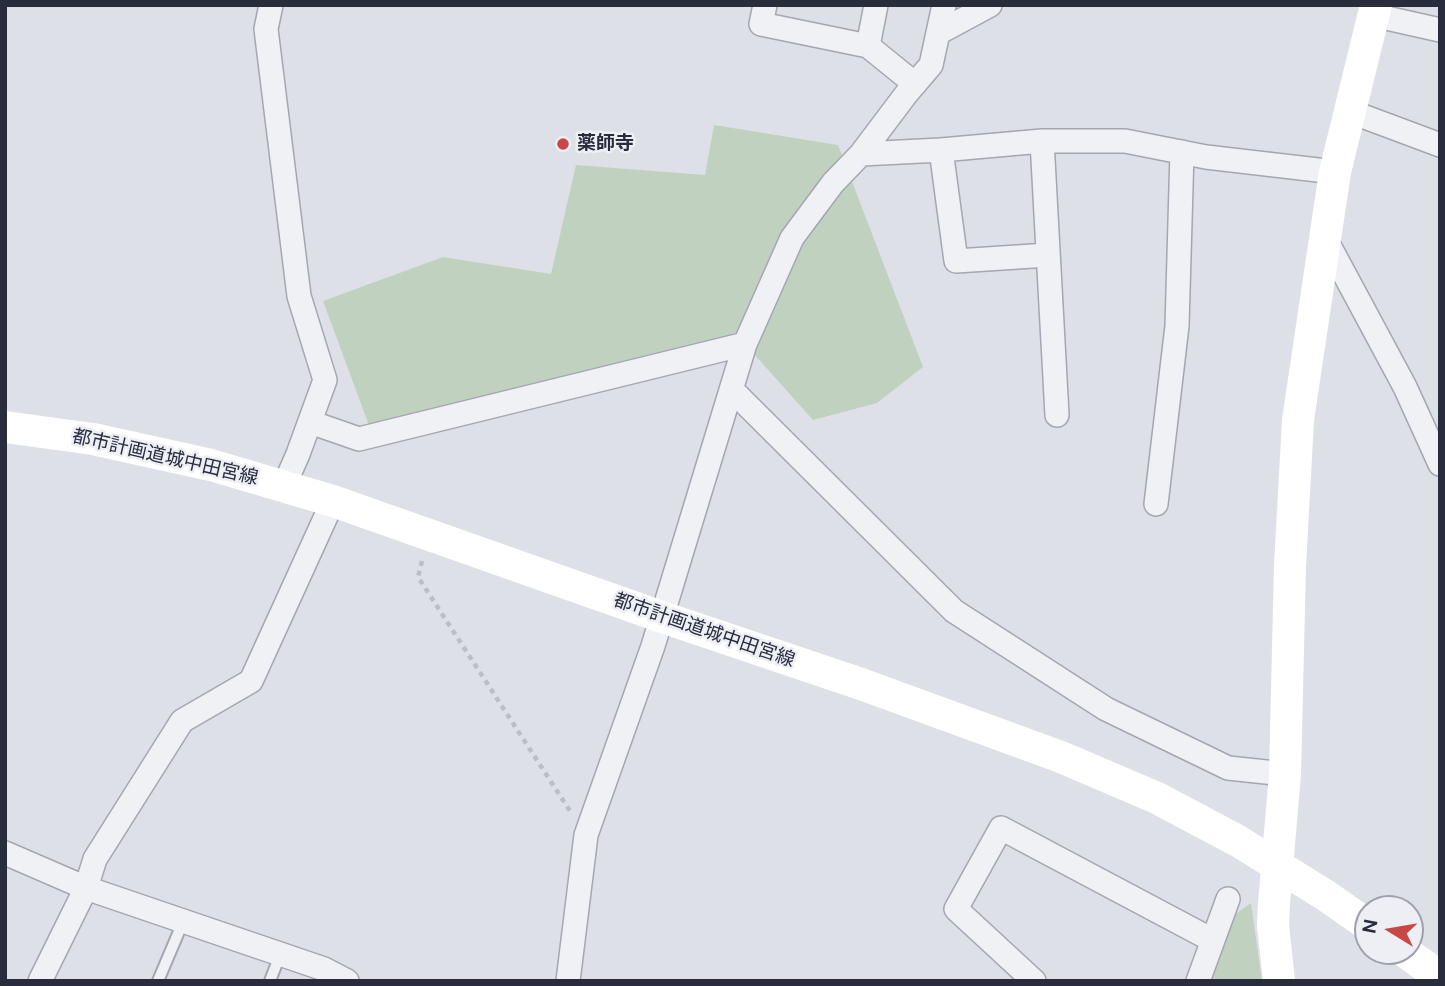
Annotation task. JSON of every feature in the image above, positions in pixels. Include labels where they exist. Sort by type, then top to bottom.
[{"type":"street","points":[[271,5],[266,29],[299,296],[325,380],[284,486]]},
{"type":"street","points":[[765,5],[761,24],[868,46],[915,84]]},
{"type":"street","points":[[868,46],[876,5]]},
{"type":"street","points":[[568,981],[586,835],[662,617],[745,344],[792,237],[833,183],[861,155],[931,65],[944,5]]},
{"type":"street","points":[[938,33],[990,5]]},
{"type":"street","points":[[1279,981],[1273,925],[1285,774],[1290,566],[1298,421],[1335,172],[1374,10],[1440,30]]},
{"type":"street","points":[[1349,111],[1440,145]]},
{"type":"street","points":[[861,155],[1042,141],[1125,141],[1206,157],[1335,172]]},
{"type":"street","points":[[1042,141],[1057,415]]},
{"type":"street","points":[[941,150],[956,261],[1048,255]]},
{"type":"street","points":[[1156,504],[1177,326],[1182,152]]},
{"type":"street","points":[[1325,238],[1405,387],[1440,464]]},
{"type":"street","points":[[310,422],[359,439],[745,344]]},
{"type":"street","points":[[732,390],[954,611],[1106,709],[1228,768],[1285,774]]},
{"type":"street","name":"都市計画道城中田宮線","points":[[5,427],[93,439],[211,465],[333,500],[662,617],[861,684],[1061,757],[1157,799],[1238,841],[1354,916]]},
{"type":"street","points":[[40,981],[86,888],[95,859],[182,721],[251,681],[333,500]]},
{"type":"street","points":[[1034,981],[956,909],[1001,828],[1212,940]]},
{"type":"street","points":[[5,853],[86,888],[324,969],[347,981]]},
{"type":"street","points":[[1198,981],[1228,899]]},
{"type":"street","points":[[1423,965],[1440,977]]},
{"type":"lane","points":[[158,981],[183,922]]},
{"type":"lane","points":[[270,981],[280,955]]},
{"type":"path","points":[[430,535],[418,577],[586,835]]},
{"type":"green space","points":[[714,125],[838,145],[923,367],[877,403],[813,420],[745,344],[370,428],[323,301],[443,257],[551,274],[576,165],[705,175]]},
{"type":"green space","points":[[1251,903],[1262,981],[1209,981],[1233,916]]},
{"type":"place","name":"薬師寺","points":[[563,144]]}]
